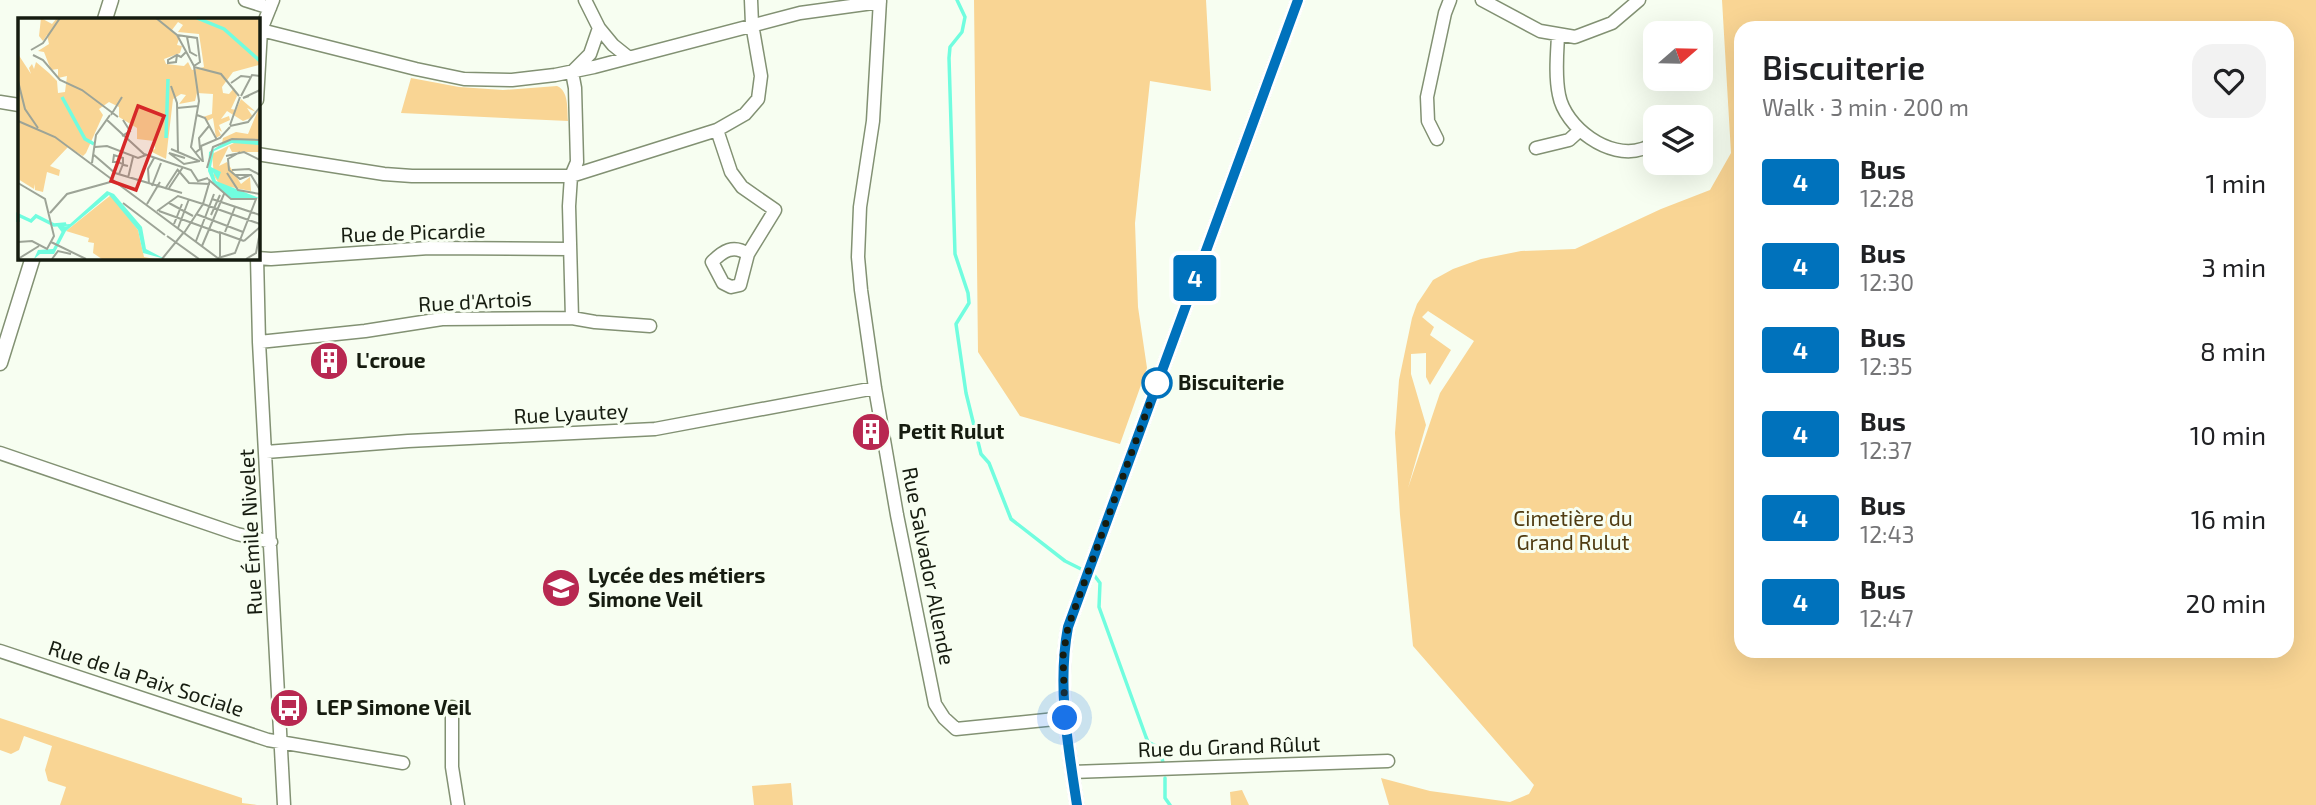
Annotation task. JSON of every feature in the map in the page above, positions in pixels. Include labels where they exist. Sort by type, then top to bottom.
[{"type":"main road","points":[[105,18],[111,0]]},
{"type":"main road","points":[[0,363],[32,259]]},
{"type":"street","points":[[245,0],[271,4],[261,30],[259,65]]},
{"type":"street","points":[[586,0],[599,28],[613,45],[628,57]]},
{"type":"street","points":[[259,154],[412,176],[571,176],[717,131],[745,114],[758,99],[761,76],[752,24],[751,0]]},
{"type":"street","points":[[1077,805],[1065,718],[1063,656],[1068,627],[1298,0]]},
{"type":"street","points":[[1437,139],[1428,121],[1427,97],[1450,0]]},
{"type":"street","points":[[1482,0],[1540,31],[1575,37],[1612,23],[1639,0]]},
{"type":"street","points":[[261,30],[464,79],[512,80],[572,72],[800,13],[880,1]]},
{"type":"street","name":"Rue Salvador Allende","points":[[880,1],[873,121],[860,207],[858,257],[875,388],[935,704],[944,718],[956,729],[1065,718]]},
{"type":"street","points":[[572,72],[590,54],[599,28]]},
{"type":"street","points":[[1558,36],[1556,72],[1559,98],[1579,131],[1598,144],[1622,151],[1643,149]]},
{"type":"street","points":[[572,72],[575,88],[577,162],[571,176],[569,249],[572,318]]},
{"type":"street","points":[[0,102],[18,105]]},
{"type":"street","points":[[717,131],[732,172],[742,187],[775,210],[748,254]]},
{"type":"street","points":[[1536,148],[1569,141],[1579,131]]},
{"type":"street","name":"Rue de Picardie","points":[[259,258],[429,248],[569,249]]},
{"type":"street","name":"Rue Émile Nivelet","points":[[257,259],[259,342],[284,805]]},
{"type":"street","name":"Rue d'Artois","points":[[259,342],[352,333],[442,319],[572,318],[595,323],[650,326]]},
{"type":"street","name":"Rue Lyautey","points":[[266,452],[408,441],[655,429],[875,388]]},
{"type":"street","points":[[0,453],[237,534],[271,542]]},
{"type":"street","name":"Rue de la Paix Sociale","points":[[0,651],[281,743],[403,763]]},
{"type":"street","points":[[452,706],[452,767],[458,805]]},
{"type":"street","name":"Rue du Grand Rûlut","points":[[1072,772],[1388,761]]},
{"type":"green space","points":[[974,0],[1206,0],[1211,91],[1150,81],[1135,223],[1138,307],[1147,368],[1120,444],[1020,416],[978,352]]},
{"type":"green space","name":"Cimetière du Grand Rulut","points":[[1722,0],[2316,0],[2316,805],[1389,805],[1381,778],[1430,791],[1510,802],[1529,794],[1534,785],[1413,646],[1395,433],[1399,380],[1417,304],[1433,280],[1453,269],[1481,259],[1521,251],[1575,249],[1661,209],[1710,190],[1731,153]],"holes":[[[1428,311],[1474,341],[1440,393],[1408,488],[1426,425],[1411,374],[1411,354],[1426,353],[1426,377],[1430,385],[1451,350],[1430,335],[1434,327],[1422,317]]]},
{"type":"green space","points":[[411,78],[459,87],[503,90],[557,86],[564,92],[568,121],[401,113]]},
{"type":"green space","points":[[0,718],[242,798],[242,803],[257,805],[60,805],[66,787],[48,781],[45,770],[52,746],[24,736],[19,750],[11,754],[0,750]]},
{"type":"green space","points":[[791,783],[793,805],[754,805],[752,786]]},
{"type":"green space","points":[[1242,790],[1249,805],[1231,805],[1230,792]]},
{"type":"waterway","points":[[957,0],[965,17],[962,32],[950,47],[949,58],[955,254],[969,303],[956,324],[966,393],[981,454],[989,463],[1011,519],[1065,561],[1083,570]]},
{"type":"waterway","points":[[1094,575],[1100,583],[1099,607],[1146,737],[1148,742],[1158,747],[1163,762]]},
{"type":"waterway","points":[[1165,778],[1165,798],[1170,805]]},
{"type":"bus line","name":"4","points":[[1077,805],[1065,718],[1063,656],[1068,627],[1298,0]]},
{"type":"place","name":"L'croue","points":[[329,361]]},
{"type":"place","name":"Biscuiterie","points":[[1157,383]]},
{"type":"place","name":"Petit Rulut","points":[[871,432]]},
{"type":"place","name":"Lycée des métiers Simone Veil","points":[[561,588]]},
{"type":"place","name":"LEP Simone Veil","points":[[289,708]]},
{"type":"route","points":[[1065,718],[1063,656],[1068,627],[1157,383]]}]
